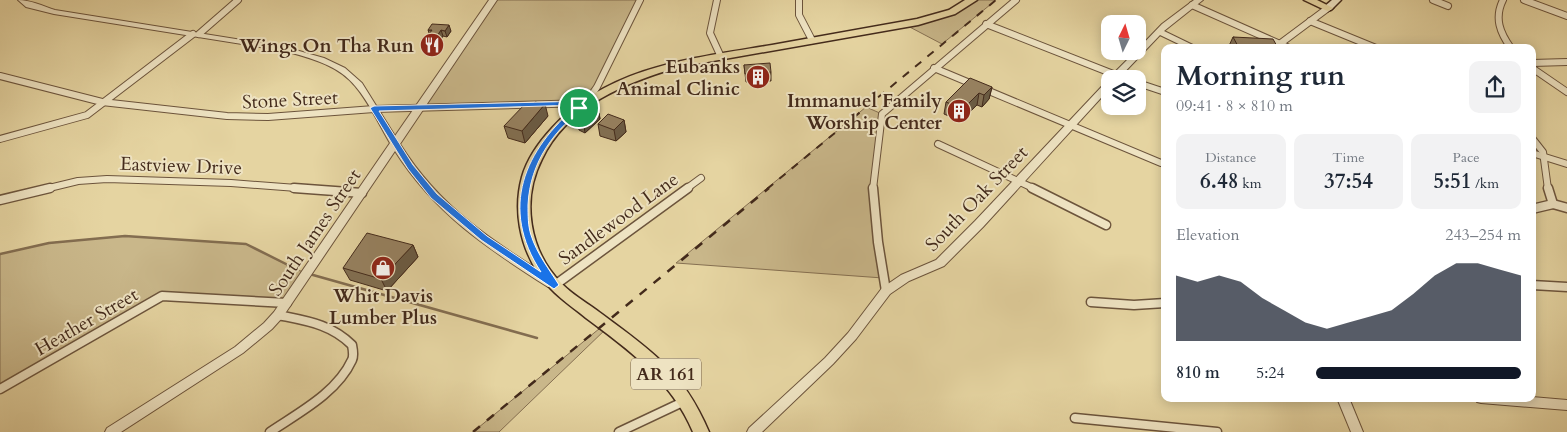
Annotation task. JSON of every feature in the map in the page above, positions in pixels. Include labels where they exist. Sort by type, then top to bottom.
[{"type":"main road","name":"AR 161","points":[[701,432],[687,400],[674,382],[656,364],[554,285],[536,258],[526,234],[525,188],[532,164],[542,148],[572,114],[586,103],[605,91],[641,75],[678,64],[930,19],[952,12],[972,0]]},
{"type":"main road","points":[[1308,0],[1328,8],[1337,0]]},
{"type":"street","points":[[22,0],[30,5],[54,12],[285,49],[329,63],[344,71],[367,94],[421,182],[452,212],[511,258],[554,285]]},
{"type":"street","points":[[0,139],[81,118],[196,34],[238,0]]},
{"type":"street","name":"South James Street","points":[[112,432],[239,350],[268,326],[278,315],[493,0]]},
{"type":"street","points":[[586,103],[597,87],[640,0]]},
{"type":"street","points":[[717,0],[710,33],[721,57]]},
{"type":"street","points":[[799,0],[798,15],[812,40]]},
{"type":"street","points":[[886,291],[878,242],[874,192],[878,136],[882,114],[1016,0]]},
{"type":"street","points":[[1433,0],[1448,6]]},
{"type":"street","points":[[1503,0],[1498,14],[1498,22],[1508,44]]},
{"type":"street","points":[[1524,0],[1567,16]]},
{"type":"street","points":[[1196,2],[1281,43],[1328,8]]},
{"type":"street","name":"South Oak Street","points":[[1122,70],[1159,32],[1196,2]]},
{"type":"street","points":[[1310,21],[1366,44]]},
{"type":"street","points":[[986,24],[1101,74]]},
{"type":"street","points":[[1159,32],[1186,44]]},
{"type":"street","points":[[1536,63],[1567,62]]},
{"type":"street","points":[[934,68],[1160,163]]},
{"type":"street","points":[[1536,71],[1567,92]]},
{"type":"street","name":"Stone Street","points":[[0,76],[102,102],[237,117],[374,108],[586,103]]},
{"type":"street","points":[[1146,86],[1161,91]]},
{"type":"street","name":"South Oak Street","points":[[753,432],[829,361],[852,336],[886,291],[905,278],[940,263],[980,224],[1101,92]]},
{"type":"street","points":[[1536,142],[1544,150],[1546,188],[1553,204]]},
{"type":"street","points":[[938,144],[1106,225]]},
{"type":"street","points":[[1536,154],[1567,164]]},
{"type":"street","name":"Sandlewood Lane","points":[[554,285],[701,178]]},
{"type":"street","name":"Eastview Drive","points":[[0,200],[70,182],[107,179],[231,183],[362,194]]},
{"type":"street","points":[[1536,207],[1553,204],[1567,208]]},
{"type":"street","points":[[1536,285],[1567,287]]},
{"type":"street","name":"Heather Street","points":[[0,389],[162,296],[287,303]]},
{"type":"street","points":[[1091,302],[1134,305],[1161,303]]},
{"type":"street","points":[[270,432],[340,380],[350,367],[353,353],[348,340],[342,334],[319,325],[278,315]]},
{"type":"street","points":[[618,432],[687,400]]},
{"type":"street","points":[[1345,402],[1357,432]]},
{"type":"street","points":[[1524,402],[1567,406]]},
{"type":"street","points":[[1075,418],[1217,432]]},
{"type":"shaded area","points":[[493,0],[640,0],[586,103],[420,107]]},
{"type":"shaded area","points":[[972,0],[996,0],[942,44],[904,24],[930,19]]},
{"type":"shaded area","points":[[866,107],[882,114],[873,192],[883,278],[676,263]]},
{"type":"shaded area","points":[[125,236],[246,244],[297,270],[308,273],[287,303],[166,295],[0,389],[0,254],[49,243]]},
{"type":"shaded area","points":[[605,324],[608,327],[499,432],[473,432]]},
{"type":"building","points":[[432,24],[449,25],[445,31],[441,30],[433,42],[424,41],[432,30],[428,30]]},
{"type":"building","points":[[1233,37],[1273,39],[1276,44],[1237,44]]},
{"type":"building","points":[[770,63],[771,72],[745,74],[744,65]]},
{"type":"building","points":[[970,78],[992,87],[984,95],[979,93],[963,109],[946,102]]},
{"type":"building","points":[[535,102],[545,104],[522,131],[504,126],[525,104],[531,106]]},
{"type":"building","points":[[593,110],[599,113],[584,126],[578,124]]},
{"type":"building","points":[[608,114],[624,120],[614,130],[598,124]]},
{"type":"building","points":[[367,233],[413,245],[381,279],[343,268]]},
{"type":"waterway","points":[[0,254],[49,243],[125,236],[246,244],[298,270]]},
{"type":"waterway","points":[[313,275],[537,338]]},
{"type":"railway","points":[[767,189],[996,0]]},
{"type":"railway","points":[[473,432],[769,188]]},
{"type":"place","name":"Wings On Tha Run","points":[[432,45]]},
{"type":"place","name":"Eubanks Animal Clinic","points":[[758,77]]},
{"type":"place","name":"Immanuel Family Worship Center","points":[[959,111]]},
{"type":"place","name":"Whit Davis Lumber Plus","points":[[383,268]]},
{"type":"route","points":[[586,103],[579,108],[547,140],[532,164],[525,188],[523,203],[526,234],[536,258],[554,285],[511,258],[484,238],[434,196],[410,167],[374,108],[586,103]]}]
